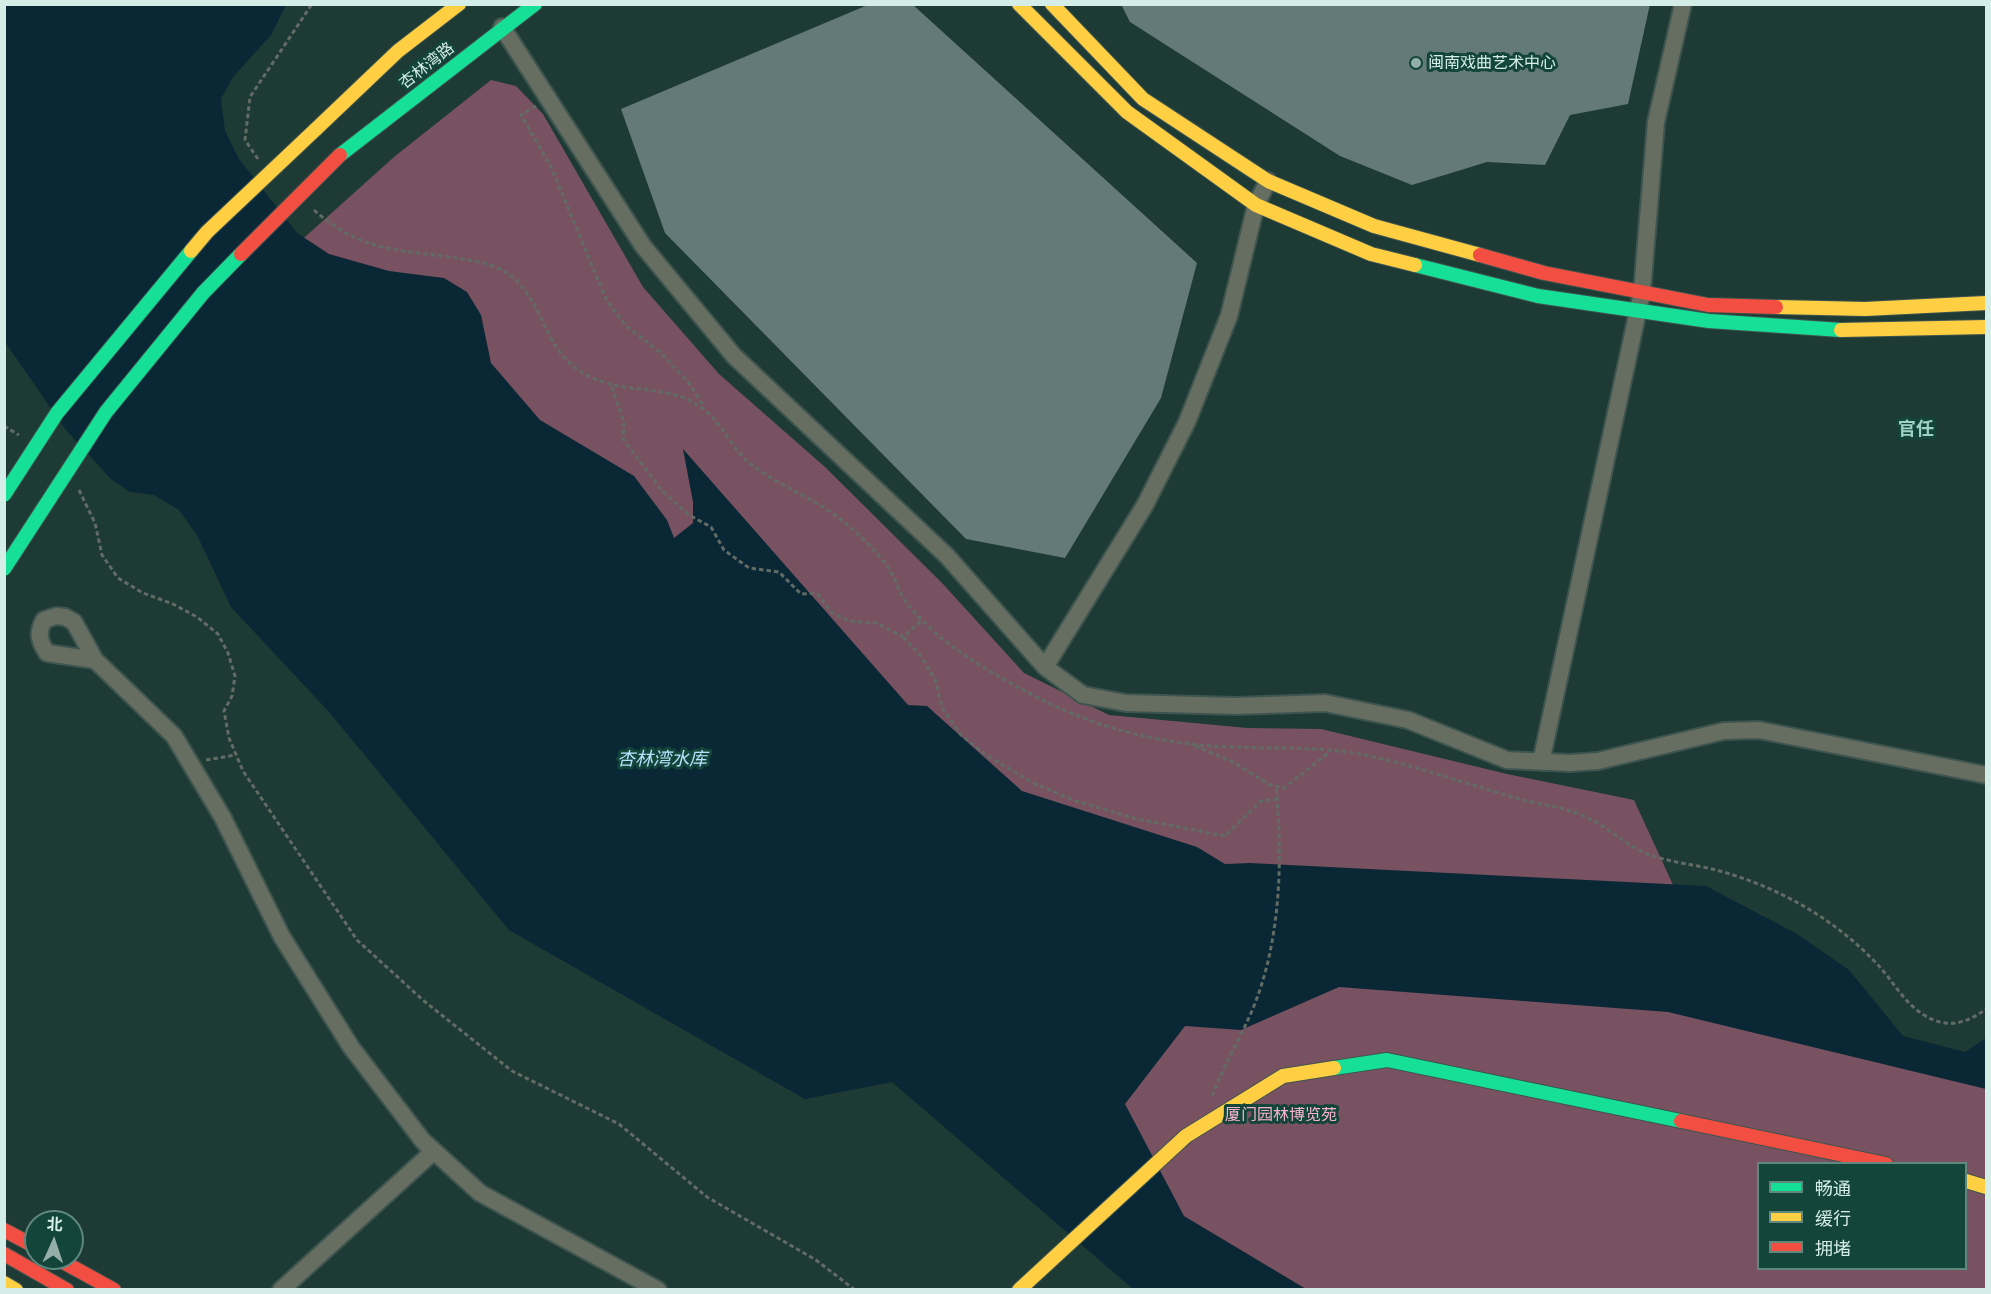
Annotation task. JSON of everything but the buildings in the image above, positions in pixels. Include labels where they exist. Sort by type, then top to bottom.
[{"type":"main road","name":"杏林湾路","points":[[4,495],[57,413],[207,232],[398,51],[459,4]]},
{"type":"main road","name":"杏林湾路","points":[[4,568],[106,412],[203,293],[340,154],[502,27],[535,4]]},
{"type":"main road","points":[[1019,4],[1126,112],[1256,205],[1371,254],[1538,296],[1709,321],[1860,331],[1986,327]]},
{"type":"main road","points":[[1052,4],[1143,99],[1268,181],[1374,226],[1544,273],[1708,305],[1866,309],[1986,303]]},
{"type":"main road","points":[[1019,1290],[1186,1136],[1208,1122],[1283,1076],[1387,1060],[1876,1162]]},
{"type":"main road","points":[[1967,1182],[1986,1187]]},
{"type":"main road","points":[[4,1230],[24,1241]]},
{"type":"main road","points":[[4,1254],[67,1290]]},
{"type":"main road","points":[[78,1270],[114,1290]]},
{"type":"main road","points":[[4,1282],[16,1290]]},
{"type":"street","points":[[1541,762],[1642,292],[1656,122],[1683,4]]},
{"type":"street","points":[[502,27],[643,246],[734,356],[947,556],[1045,667],[1083,695],[1115,701],[1236,706],[1325,703],[1408,720],[1507,760],[1598,761],[1724,731],[1759,730],[1986,775]]},
{"type":"street","points":[[1045,667],[1145,505],[1186,422],[1229,316],[1256,205],[1268,181]]},
{"type":"street","points":[[95,660],[174,736],[223,818],[282,937],[351,1047],[423,1141],[480,1193],[658,1290]]},
{"type":"street","points":[[281,1290],[434,1151]]},
{"type":"path","points":[[260,161],[245,140],[250,97],[312,4]]},
{"type":"path","points":[[548,98],[521,115],[551,167],[606,299],[625,325],[660,352],[689,383],[705,410],[747,461],[820,503],[848,525],[889,569],[905,602],[939,638],[1028,693],[1090,722],[1138,737],[1191,744],[1331,751],[1375,757],[1585,816],[1652,856],[1696,864],[1747,878],[1782,892],[1815,912],[1879,966],[1898,992],[1923,1015],[1950,1025],[1974,1018],[1986,1009]]},
{"type":"path","points":[[306,203],[352,238],[393,250],[469,260],[502,269],[522,285],[540,313],[554,344],[570,364],[603,384],[662,391],[705,410]]},
{"type":"path","points":[[612,386],[624,423],[623,439],[662,491],[689,515],[711,527],[724,550],[749,568],[778,572],[801,594],[816,593],[831,612],[849,621],[877,623],[903,637],[920,655],[935,679],[942,707],[961,735],[988,756],[1033,783],[1076,801],[1137,819],[1225,836],[1261,801],[1277,799]]},
{"type":"path","points":[[4,426],[24,439]]},
{"type":"path","points":[[73,484],[94,523],[102,555],[118,578],[143,593],[197,617],[218,634],[228,653],[235,676],[232,696],[224,711],[236,755],[243,771],[357,940],[424,1001],[512,1071],[619,1124],[708,1197],[816,1260],[855,1290]]},
{"type":"path","points":[[903,637],[922,620]]},
{"type":"path","points":[[1191,744],[1284,788],[1331,751]]},
{"type":"path","points":[[189,762],[236,755]]},
{"type":"path","points":[[1208,1122],[1207,1107],[1252,1012],[1267,966],[1276,904],[1281,841],[1276,786]]},
{"type":"green space","points":[[491,80],[516,86],[543,114],[643,287],[719,374],[825,467],[943,584],[1024,673],[1109,715],[1247,728],[1321,729],[1507,774],[1634,800],[1691,924],[1195,917],[854,737],[296,245],[394,157]]},
{"type":"green space","name":"厦门园林博览苑","points":[[1184,936],[1677,955],[1986,1068],[1986,1289],[1208,1289],[1053,1154]]},
{"type":"water","name":"杏林湾水库","points":[[4,5],[286,5],[271,35],[233,77],[221,99],[225,131],[239,159],[297,233],[329,254],[389,271],[444,278],[467,292],[481,315],[491,363],[540,420],[634,476],[667,520],[674,538],[693,523],[693,502],[683,449],[908,705],[927,706],[1022,791],[1197,847],[1225,864],[1250,863],[1706,886],[1797,934],[1849,970],[1903,1036],[1965,1052],[1986,1038],[1986,1089],[1668,1012],[1339,987],[1241,1030],[1185,1026],[1125,1104],[1184,1216],[1306,1289],[1133,1289],[892,1082],[805,1099],[509,930],[330,713],[231,607],[197,535],[179,510],[154,495],[130,492],[111,479],[66,430],[5,342]]},
{"type":"traffic: fast","points":[[340,155],[535,4]]},
{"type":"traffic: fast","points":[[4,495],[57,413],[191,251]]},
{"type":"traffic: fast","points":[[4,569],[106,412],[203,293],[241,254]]},
{"type":"traffic: fast","points":[[1415,265],[1538,296],[1709,321],[1841,330]]},
{"type":"traffic: fast","points":[[1334,1068],[1387,1060],[1681,1121]]},
{"type":"traffic: slow","points":[[315,130],[398,51],[459,4]]},
{"type":"traffic: slow","points":[[1019,4],[1127,112],[1256,205],[1371,254],[1415,265]]},
{"type":"traffic: slow","points":[[1052,4],[1143,99],[1268,181],[1374,226],[1480,255]]},
{"type":"traffic: slow","points":[[191,251],[207,232],[315,130]]},
{"type":"traffic: slow","points":[[1776,307],[1865,309],[1986,303]]},
{"type":"traffic: slow","points":[[1841,330],[1986,327]]},
{"type":"traffic: slow","points":[[1019,1290],[1186,1136],[1283,1076],[1334,1068]]},
{"type":"traffic: slow","points":[[1967,1181],[1986,1187]]},
{"type":"traffic: slow","points":[[4,1283],[16,1290]]},
{"type":"traffic: jam","points":[[241,254],[340,155]]},
{"type":"traffic: jam","points":[[1480,255],[1544,273],[1708,305],[1776,307]]},
{"type":"traffic: jam","points":[[1681,1121],[1876,1162]]},
{"type":"traffic: jam","points":[[4,1230],[24,1241]]},
{"type":"traffic: jam","points":[[4,1254],[67,1290]]},
{"type":"traffic: jam","points":[[78,1270],[114,1290]]},
{"type":"place","name":"闽南戏曲艺术中心","points":[[1416,63]]},
{"type":"district","name":"官任","points":[[1916,430]]}]
